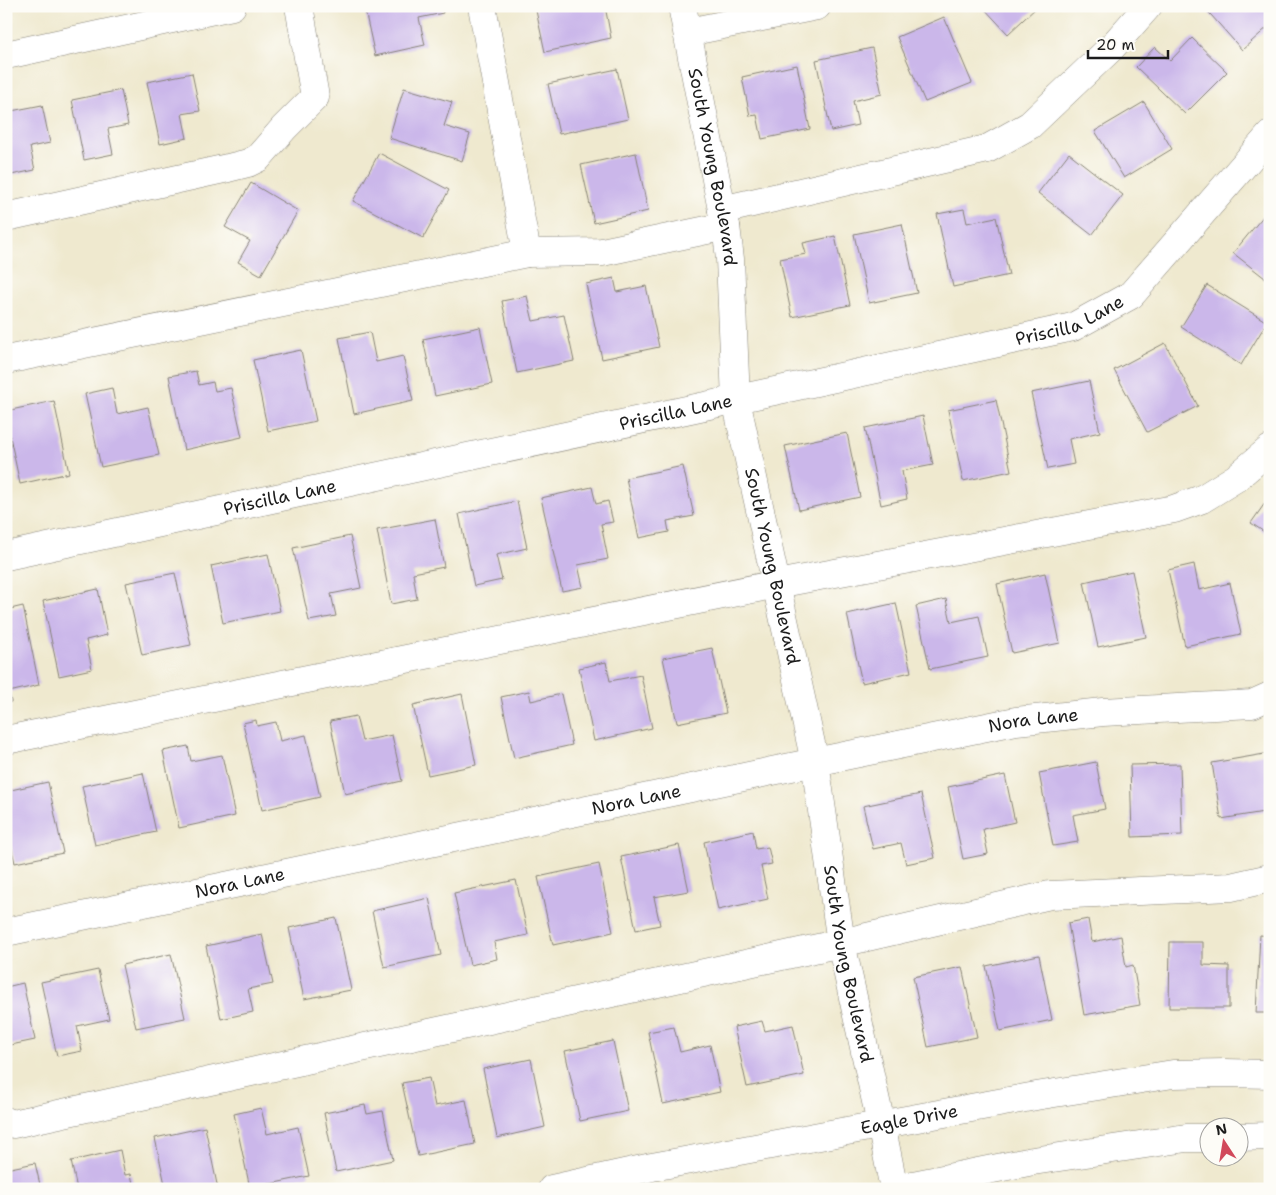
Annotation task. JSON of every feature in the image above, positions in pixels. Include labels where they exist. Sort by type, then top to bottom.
[{"type":"street","points":[[6,55],[232,6]]},
{"type":"street","points":[[6,217],[248,163],[258,158],[315,97],[299,6]]},
{"type":"street","points":[[482,6],[527,253]]},
{"type":"street","name":"South Young Boulevard","points":[[682,6],[724,218],[730,259],[736,400],[815,762],[841,944],[881,1124],[893,1189]]},
{"type":"street","points":[[688,32],[816,6]]},
{"type":"street","points":[[6,360],[527,253],[602,252],[987,149],[1030,125],[1112,47],[1148,6]]},
{"type":"street","name":"Priscilla Lane","points":[[6,556],[1073,327],[1132,295],[1267,142]]},
{"type":"street","points":[[6,740],[776,584],[1174,509],[1202,499],[1236,478],[1270,449]]},
{"type":"street","name":"Nora Lane","points":[[6,932],[1016,721],[1103,712],[1252,704],[1270,696]]},
{"type":"street","points":[[6,1121],[13,1124],[841,944],[1050,895],[1231,887],[1270,878]]},
{"type":"street","name":"Eagle Drive","points":[[552,1189],[652,1167],[881,1124],[1173,1074],[1225,1072],[1270,1074]]},
{"type":"street","points":[[1248,1137],[1270,1136]]},
{"type":"street","points":[[893,1189],[1033,1161],[1186,1138],[1198,1138]]},
{"type":"building","points":[[364,6],[442,6],[443,13],[419,18],[425,45],[375,56]]},
{"type":"building","points":[[535,6],[605,6],[611,38],[545,52]]},
{"type":"building","points":[[982,6],[1038,6],[1008,34]]},
{"type":"building","points":[[1203,6],[1268,6],[1270,8],[1270,25],[1242,50]]},
{"type":"building","points":[[944,17],[972,83],[925,102],[897,37]]},
{"type":"building","points":[[1192,38],[1227,72],[1185,114],[1136,67],[1155,47],[1170,61]]},
{"type":"building","points":[[872,48],[882,94],[853,101],[858,125],[831,131],[816,60]]},
{"type":"building","points":[[797,65],[810,129],[762,139],[757,115],[750,116],[742,77]]},
{"type":"building","points":[[617,69],[628,119],[559,134],[548,84]]},
{"type":"building","points":[[192,73],[200,111],[182,114],[187,138],[160,144],[147,82]]},
{"type":"building","points":[[404,88],[452,102],[444,126],[470,134],[462,161],[389,138]]},
{"type":"building","points":[[121,90],[128,125],[108,129],[113,154],[84,160],[72,100]]},
{"type":"building","points":[[1144,102],[1172,149],[1124,178],[1095,131]]},
{"type":"building","points":[[42,105],[50,143],[30,147],[35,170],[11,175],[6,154],[6,112]]},
{"type":"building","points":[[379,153],[449,190],[423,238],[353,201]]},
{"type":"building","points":[[636,153],[648,211],[594,223],[581,165]]},
{"type":"building","points":[[1069,153],[1123,195],[1092,235],[1038,193]]},
{"type":"building","points":[[251,183],[298,211],[261,275],[238,262],[250,241],[225,227]]},
{"type":"building","points":[[1270,208],[1270,282],[1233,253]]},
{"type":"building","points":[[964,209],[967,223],[996,217],[1009,275],[953,287],[937,214]]},
{"type":"building","points":[[902,224],[917,293],[869,303],[854,234]]},
{"type":"building","points":[[835,236],[850,305],[792,317],[780,259],[806,254],[803,243]]},
{"type":"building","points":[[614,278],[617,292],[646,286],[659,347],[602,359],[586,284]]},
{"type":"building","points":[[1207,285],[1267,322],[1241,365],[1181,327]]},
{"type":"building","points":[[527,296],[533,321],[564,315],[574,361],[517,373],[502,301]]},
{"type":"building","points":[[480,327],[492,384],[435,396],[423,339]]},
{"type":"building","points":[[370,332],[376,362],[403,356],[413,401],[354,414],[339,338]]},
{"type":"building","points":[[1165,343],[1198,406],[1147,432],[1114,370]]},
{"type":"building","points":[[301,350],[316,421],[268,431],[253,360]]},
{"type":"building","points":[[196,371],[199,385],[213,382],[215,391],[231,388],[242,437],[184,450],[169,376]]},
{"type":"building","points":[[1089,381],[1100,432],[1069,439],[1074,464],[1048,469],[1031,393]]},
{"type":"building","points":[[112,388],[117,414],[148,407],[159,455],[101,467],[85,394]]},
{"type":"building","points":[[996,400],[1011,471],[963,481],[948,410]]},
{"type":"building","points":[[54,401],[69,473],[20,484],[6,411]]},
{"type":"building","points":[[923,416],[933,465],[902,471],[907,499],[881,505],[865,428]]},
{"type":"building","points":[[847,433],[860,497],[799,510],[785,446]]},
{"type":"building","points":[[683,466],[694,516],[667,521],[669,532],[639,538],[626,478]]},
{"type":"building","points":[[592,487],[596,504],[608,501],[613,522],[601,524],[608,559],[578,565],[583,587],[562,591],[541,498]]},
{"type":"building","points":[[1270,496],[1270,536],[1251,523]]},
{"type":"building","points":[[517,501],[527,548],[496,555],[502,580],[474,586],[459,514]]},
{"type":"building","points":[[435,519],[444,567],[413,573],[417,599],[391,604],[377,530]]},
{"type":"building","points":[[350,536],[361,588],[331,594],[336,616],[309,621],[293,548]]},
{"type":"building","points":[[268,554],[280,611],[223,623],[211,566]]},
{"type":"building","points":[[1194,564],[1199,590],[1230,583],[1241,634],[1185,646],[1168,570]]},
{"type":"building","points":[[1132,571],[1146,637],[1098,647],[1084,582]]},
{"type":"building","points":[[175,573],[191,645],[142,655],[126,583]]},
{"type":"building","points":[[1045,573],[1060,643],[1012,653],[997,584]]},
{"type":"building","points":[[98,589],[107,635],[86,640],[92,669],[59,676],[43,601]]},
{"type":"building","points":[[946,599],[951,622],[979,616],[988,657],[930,669],[916,606]]},
{"type":"building","points":[[896,603],[911,672],[862,683],[847,614]]},
{"type":"building","points":[[23,606],[39,685],[9,692],[11,702],[6,703],[6,610]]},
{"type":"building","points":[[712,648],[726,713],[677,723],[663,658]]},
{"type":"building","points":[[606,662],[610,681],[641,675],[652,728],[594,741],[579,668]]},
{"type":"building","points":[[529,691],[531,701],[561,694],[572,745],[514,758],[501,697]]},
{"type":"building","points":[[462,694],[476,765],[428,775],[413,705]]},
{"type":"building","points":[[356,716],[362,741],[392,735],[402,781],[345,794],[330,721]]},
{"type":"building","points":[[256,720],[257,726],[276,722],[280,741],[306,735],[320,797],[262,810],[243,723]]},
{"type":"building","points":[[188,746],[191,761],[222,755],[235,816],[179,828],[163,751]]},
{"type":"building","points":[[1270,753],[1270,811],[1221,819],[1212,763]]},
{"type":"building","points":[[1096,762],[1105,809],[1073,815],[1078,842],[1053,846],[1039,773]]},
{"type":"building","points":[[1180,764],[1182,835],[1132,837],[1130,765]]},
{"type":"building","points":[[143,773],[156,832],[95,845],[82,786]]},
{"type":"building","points":[[1005,775],[1015,822],[983,829],[988,854],[963,859],[948,787]]},
{"type":"building","points":[[48,782],[63,853],[15,863],[6,824],[6,791]]},
{"type":"building","points":[[921,794],[935,858],[906,864],[901,843],[873,849],[863,806]]},
{"type":"building","points":[[753,831],[756,849],[768,847],[772,864],[761,866],[768,899],[718,910],[704,842]]},
{"type":"building","points":[[679,845],[689,891],[654,897],[660,925],[636,930],[621,857]]},
{"type":"building","points":[[599,864],[613,932],[553,945],[538,877]]},
{"type":"building","points":[[516,880],[528,935],[494,942],[497,959],[470,965],[454,893]]},
{"type":"building","points":[[429,898],[441,955],[384,967],[372,911]]},
{"type":"building","points":[[336,918],[351,990],[304,999],[289,928]]},
{"type":"building","points":[[1088,919],[1092,942],[1121,936],[1126,967],[1133,965],[1140,1005],[1084,1015],[1068,923]]},
{"type":"building","points":[[262,934],[273,984],[248,989],[253,1012],[221,1019],[206,946]]},
{"type":"building","points":[[1260,935],[1270,936],[1270,1013],[1256,1013]]},
{"type":"building","points":[[1170,942],[1203,942],[1203,965],[1229,966],[1229,1008],[1169,1008]]},
{"type":"building","points":[[171,954],[185,1018],[136,1028],[122,965]]},
{"type":"building","points":[[1039,955],[1052,1020],[1000,1031],[986,966]]},
{"type":"building","points":[[962,967],[977,1037],[928,1047],[913,977]]},
{"type":"building","points":[[98,970],[109,1019],[77,1026],[82,1051],[57,1056],[41,982]]},
{"type":"building","points":[[23,983],[35,1040],[6,1046],[6,987]]},
{"type":"building","points":[[762,1021],[765,1031],[793,1025],[804,1075],[747,1087],[734,1027]]},
{"type":"building","points":[[674,1027],[680,1052],[710,1045],[720,1092],[663,1104],[648,1032]]},
{"type":"building","points":[[613,1041],[628,1111],[580,1121],[565,1051]]},
{"type":"building","points":[[531,1059],[545,1127],[497,1138],[483,1069]]},
{"type":"building","points":[[429,1078],[435,1106],[466,1100],[475,1144],[418,1156],[402,1083]]},
{"type":"building","points":[[365,1105],[367,1114],[383,1111],[393,1160],[336,1172],[324,1113]]},
{"type":"building","points":[[261,1108],[267,1134],[298,1127],[309,1176],[250,1188],[234,1114]]},
{"type":"building","points":[[205,1127],[218,1189],[166,1189],[155,1138]]},
{"type":"building","points":[[120,1150],[125,1175],[131,1174],[134,1189],[77,1189],[71,1161]]},
{"type":"building","points":[[35,1163],[41,1189],[6,1189],[6,1169]]}]
